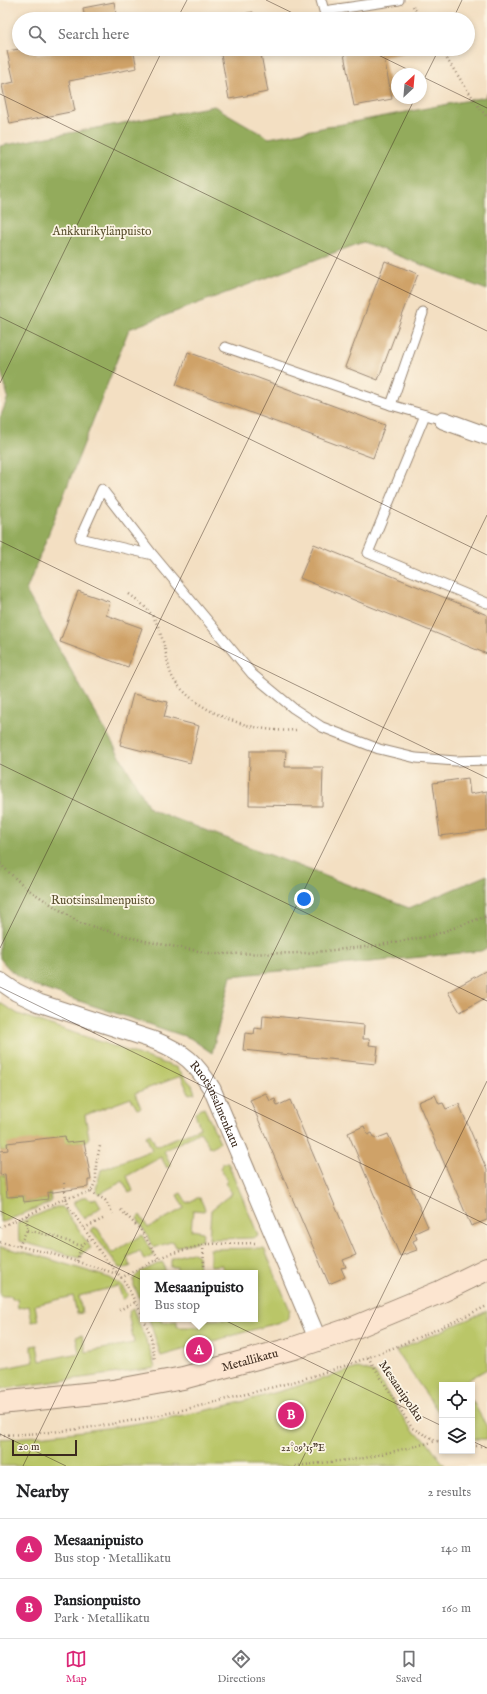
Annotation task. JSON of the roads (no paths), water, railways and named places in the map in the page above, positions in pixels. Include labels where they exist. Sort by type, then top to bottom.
[{"type":"street","points":[[444,420],[487,436]]},
{"type":"street","name":"Ruotsinsalmenkatu","points":[[0,981],[16,992],[39,1003],[156,1041],[173,1048],[191,1060],[212,1089],[318,1340]]},
{"type":"street","name":"Metallikatu","points":[[0,1402],[113,1391],[183,1378],[294,1348],[356,1328],[487,1270]]},
{"type":"lane","points":[[321,0],[324,11],[399,0]]},
{"type":"lane","points":[[391,405],[423,313]]},
{"type":"lane","points":[[225,347],[391,405],[444,420]]},
{"type":"lane","points":[[425,415],[368,553],[487,603]]},
{"type":"lane","points":[[153,555],[80,538],[102,489],[153,555],[252,674],[293,708],[322,727],[379,749],[416,758],[456,761],[487,760]]},
{"type":"place","name":"Mesaanipuisto","points":[[199,1350]]},
{"type":"place","name":"Pansionpuisto","points":[[291,1415]]},
{"type":"park label","name":"Ankkurikylänpuisto","points":[[102,231]]},
{"type":"park label","name":"Ruotsinsalmenpuisto","points":[[103,900]]}]
